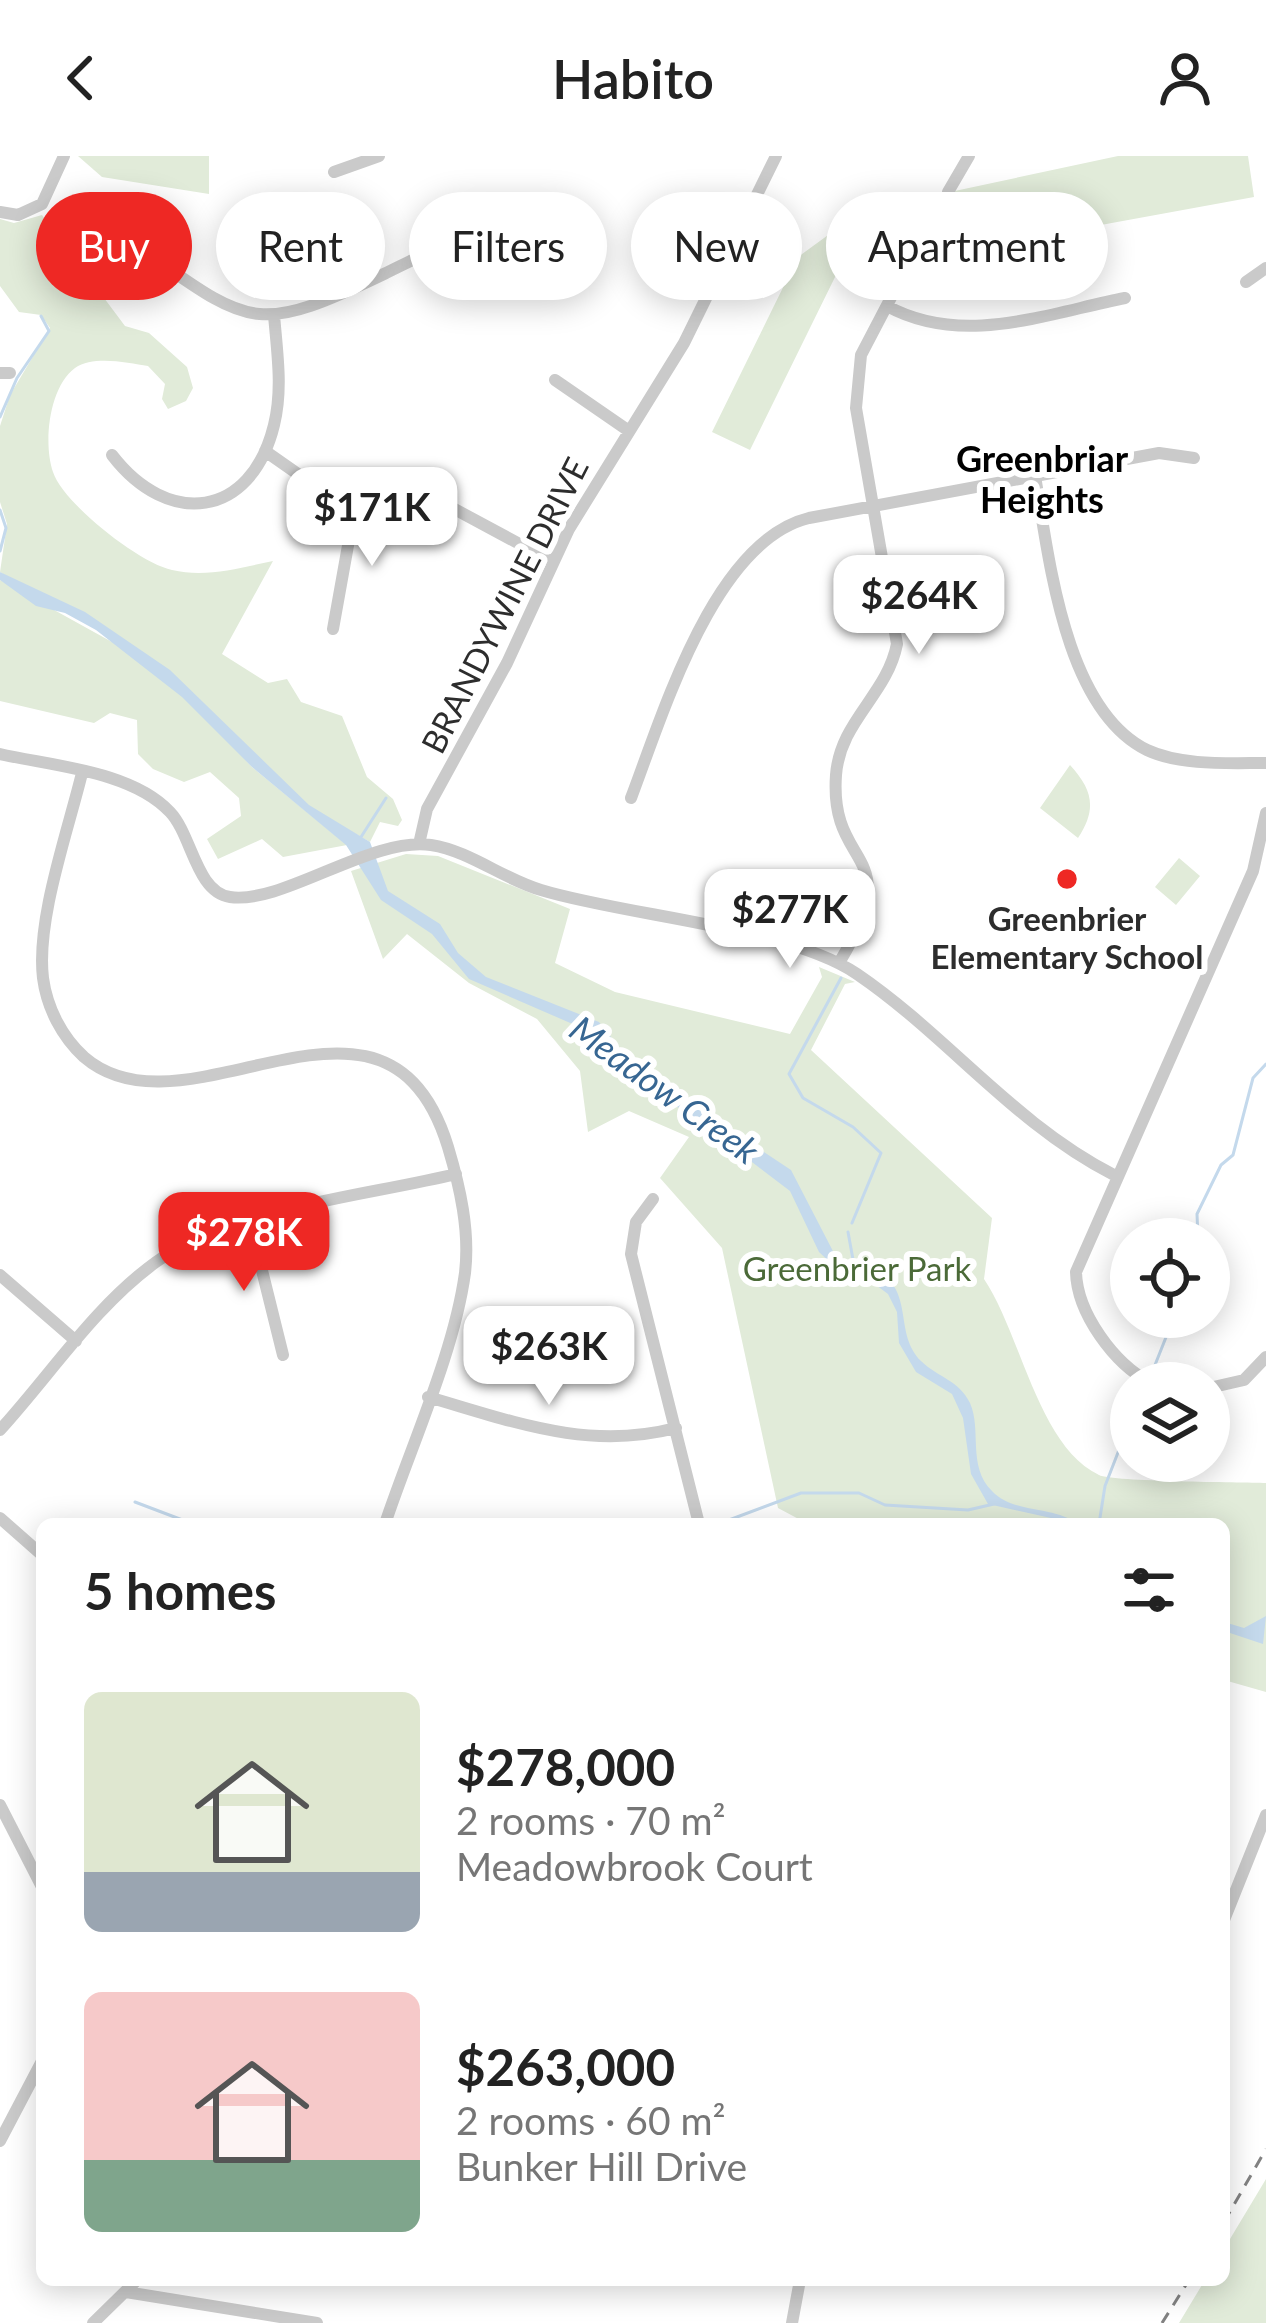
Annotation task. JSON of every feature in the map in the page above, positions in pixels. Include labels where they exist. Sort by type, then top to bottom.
[{"type":"street","points":[[0,212],[18,215],[42,204],[64,156]]},
{"type":"street","points":[[334,172],[379,156]]},
{"type":"street","name":"BRANDYWINE DRIVE","points":[[758,192],[776,156]]},
{"type":"street","points":[[948,192],[969,156]]},
{"type":"street","points":[[192,287],[237,310],[274,315],[316,306],[409,261]]},
{"type":"street","points":[[1246,282],[1266,268]]},
{"type":"street","points":[[887,306],[930,326],[961,329],[1125,298]]},
{"type":"street","name":"BRANDYWINE DRIVE","points":[[419,844],[427,809],[507,663],[554,562],[705,300]]},
{"type":"street","points":[[839,963],[865,921],[871,888],[837,807],[839,755],[851,723],[891,668],[897,644],[855,391],[861,355],[890,300]]},
{"type":"street","points":[[112,455],[155,494],[194,506],[241,487],[265,451],[279,397],[274,315]]},
{"type":"street","points":[[555,380],[628,431]]},
{"type":"street","points":[[265,451],[323,492],[356,501],[409,495],[434,498],[554,562]]},
{"type":"street","points":[[632,798],[672,690],[750,551],[797,521],[1160,453],[1194,458]]},
{"type":"street","points":[[1035,476],[1068,644],[1091,689],[1129,737],[1170,758],[1266,763]]},
{"type":"street","points":[[333,629],[356,501]]},
{"type":"street","points":[[0,754],[142,790],[167,808],[186,833],[209,886],[225,896],[259,894],[419,844],[448,849],[538,889],[806,950],[839,963],[872,985],[1039,1130],[1114,1175]]},
{"type":"street","points":[[82,773],[42,961],[51,1009],[78,1052],[104,1071],[147,1083],[198,1079],[303,1054],[344,1053],[400,1076],[427,1102],[456,1174],[465,1223],[465,1270],[387,1518]]},
{"type":"street","points":[[1124,1362],[1089,1319],[1076,1287],[1079,1257],[1247,884],[1266,813]]},
{"type":"street","points":[[0,1430],[76,1342],[160,1258],[191,1241],[250,1222],[456,1174]]},
{"type":"street","points":[[653,1199],[632,1232],[631,1254],[698,1518]]},
{"type":"street","points":[[250,1222],[283,1355]]},
{"type":"street","points":[[0,1275],[76,1342]]},
{"type":"street","points":[[1230,1383],[1244,1380],[1266,1357]]},
{"type":"street","points":[[428,1397],[566,1436],[621,1437],[676,1428]]},
{"type":"street","points":[[0,1518],[36,1551]]},
{"type":"street","points":[[0,1805],[36,1875]]},
{"type":"street","points":[[1230,1904],[1266,1815]]},
{"type":"street","points":[[0,2140],[36,2072]]},
{"type":"street","points":[[93,2323],[132,2286]]},
{"type":"street","points":[[792,2323],[799,2286]]},
{"type":"street","points":[[126,2292],[316,2323]]},
{"type":"green space","points":[[78,156],[209,156],[209,194],[102,177]]},
{"type":"green space","points":[[1118,156],[1248,156],[1254,197],[1108,224],[1108,192],[950,192]]},
{"type":"green space","points":[[36,217],[36,300],[106,300],[125,326],[149,333],[187,367],[193,388],[186,401],[168,409],[162,399],[165,384],[148,366],[101,361],[75,368],[59,388],[50,416],[50,460],[60,485],[104,530],[141,556],[172,570],[210,573],[273,561],[222,654],[268,683],[287,679],[301,702],[342,716],[367,777],[393,799],[402,820],[398,826],[380,822],[370,842],[303,804],[221,733],[252,767],[347,845],[283,857],[262,839],[218,859],[207,839],[241,816],[239,798],[210,772],[184,782],[153,769],[138,754],[137,720],[110,713],[94,723],[0,701],[0,580],[112,642],[0,572],[7,524],[0,502],[0,426],[10,395],[50,328],[41,315],[19,312],[0,286],[0,219],[14,223]]},
{"type":"green space","points":[[826,237],[826,295],[750,450],[712,432],[777,300],[802,300],[802,254]]},
{"type":"green space","points":[[1070,765],[1090,800],[1078,838],[1040,808]]},
{"type":"green space","name":"Greenbrier Park","points":[[406,854],[438,856],[570,909],[555,963],[615,992],[790,1034],[822,977],[819,967],[855,982],[845,984],[811,1050],[992,1218],[984,1279],[1060,1440],[1078,1461],[1110,1477],[1110,1482],[1266,1483],[1266,1692],[1230,1682],[1230,1518],[797,1518],[778,1508],[722,1248],[660,1178],[689,1137],[629,1111],[588,1132],[580,1071],[537,1019],[469,983],[407,934],[383,959],[351,871]]},
{"type":"green space","points":[[1179,858],[1200,876],[1176,905],[1155,887]]},
{"type":"green space","points":[[1266,2179],[1266,2323],[1179,2323],[1201,2286],[1230,2286],[1230,2239]]},
{"type":"water","name":"Meadow Creek","points":[[0,572],[85,612],[170,670],[309,805],[370,842],[388,891],[440,924],[458,953],[486,977],[599,1022],[633,1065],[791,1170],[836,1257],[875,1269],[890,1281],[913,1350],[970,1403],[984,1481],[1011,1503],[1068,1518],[988,1504],[971,1474],[963,1418],[952,1394],[916,1372],[899,1343],[897,1312],[888,1294],[856,1270],[836,1268],[819,1252],[790,1191],[685,1111],[654,1095],[591,1032],[469,979],[432,934],[381,900],[346,845],[252,767],[182,697],[96,630],[65,613],[36,606],[0,580]]},
{"type":"water","points":[[1266,1616],[1263,1644],[1230,1633],[1230,1624],[1244,1628]]},
{"type":"waterway","points":[[0,417],[17,378],[49,331],[41,316]]},
{"type":"waterway","points":[[0,510],[6,528],[0,551]]},
{"type":"waterway","points":[[361,837],[386,798]]},
{"type":"waterway","points":[[841,978],[789,1074],[803,1098],[853,1127],[881,1153],[852,1223]]},
{"type":"waterway","points":[[1197,1218],[1221,1165],[1233,1155],[1253,1078],[1266,1064]]},
{"type":"waterway","points":[[848,1232],[854,1265]]},
{"type":"waterway","points":[[1156,1362],[1166,1338]]},
{"type":"waterway","points":[[1100,1518],[1110,1473]]},
{"type":"waterway","points":[[734,1518],[801,1493],[859,1493],[885,1505],[968,1510],[994,1504]]},
{"type":"waterway","points":[[135,1502],[177,1518]]},
{"type":"railway","points":[[1230,2212],[1266,2149]]},
{"type":"railway","points":[[1162,2323],[1185,2286]]},
{"type":"place","name":"Greenbrier Elementary School","points":[[1067,879]]},
{"type":"district","name":"Greenbriar Heights","points":[[1042,478]]}]
